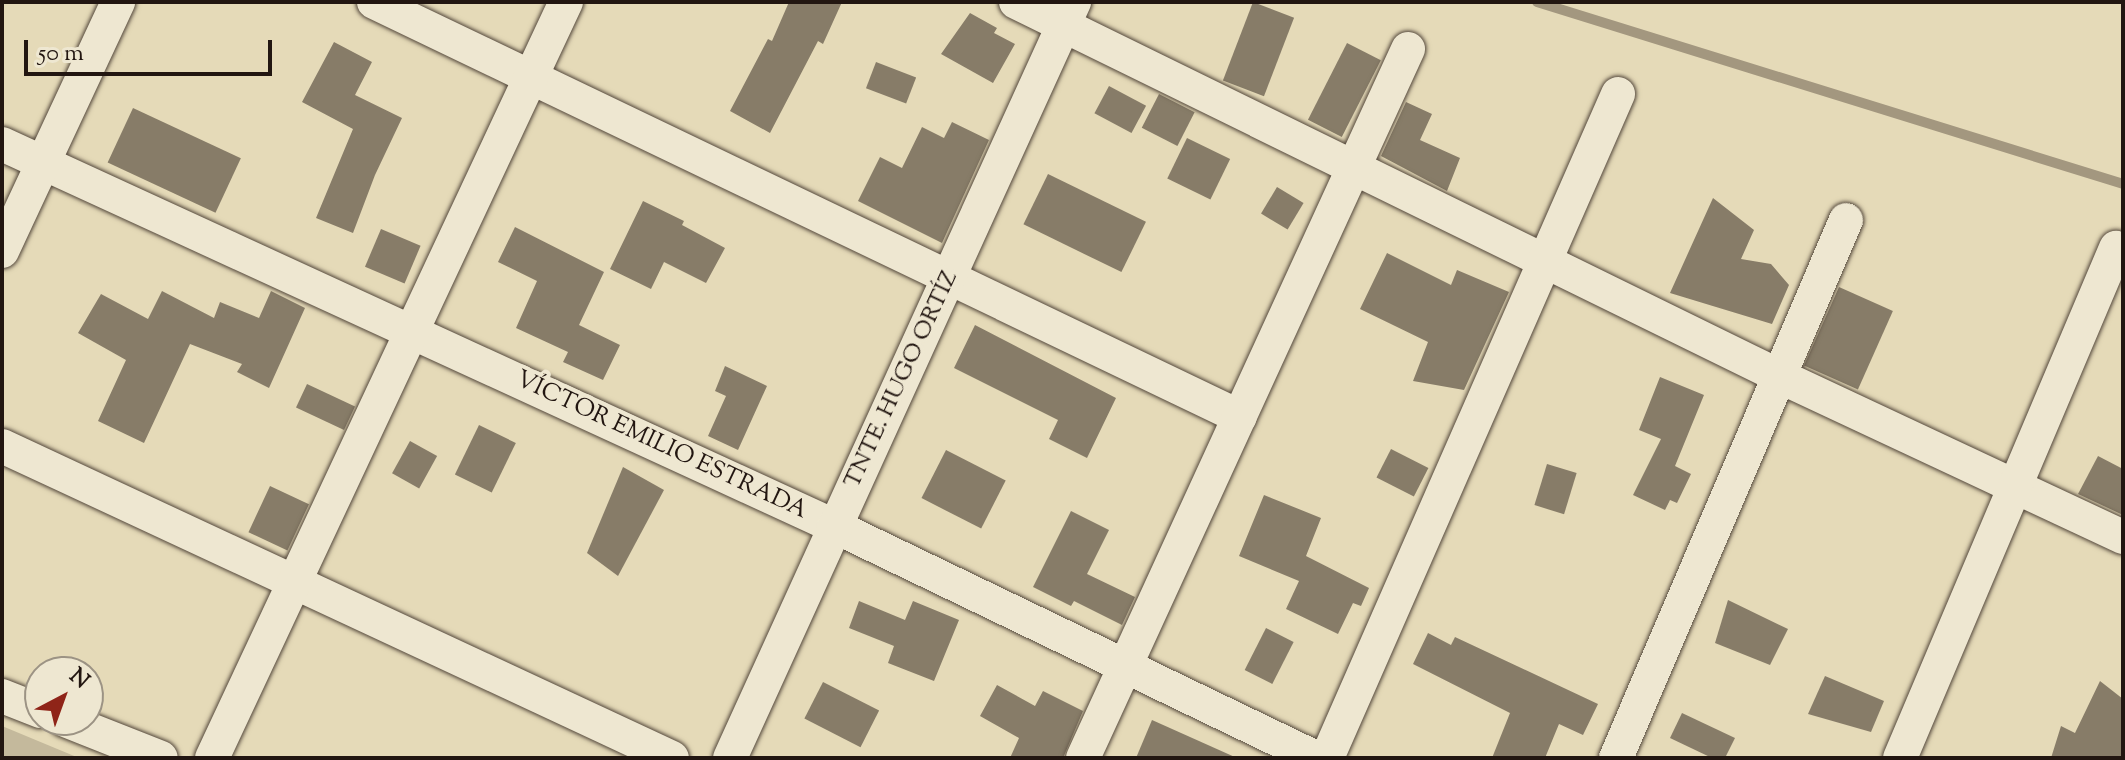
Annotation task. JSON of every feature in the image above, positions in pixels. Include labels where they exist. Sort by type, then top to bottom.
[{"type":"street","points":[[2,251],[118,2]]},
{"type":"street","points":[[374,2],[1240,417]]},
{"type":"street","points":[[212,758],[410,329],[566,2]]},
{"type":"street","points":[[1016,2],[1071,10],[1354,167],[1779,376],[2123,537]]},
{"type":"street","name":"TNTE. HUGO ORTÍZ","points":[[730,758],[1071,10]]},
{"type":"street","points":[[1083,758],[1408,49]]},
{"type":"street","points":[[1327,758],[1618,94]]},
{"type":"street","name":"VÍCTOR EMILIO ESTRADA","points":[[2,144],[834,526],[1316,758]]},
{"type":"street","points":[[1616,758],[1846,220]]},
{"type":"street","points":[[1900,758],[2116,248]]},
{"type":"street","points":[[2,446],[672,758]]},
{"type":"street","points":[[2,696],[24,705]]},
{"type":"street","points":[[104,735],[161,758]]},
{"type":"shaded area","points":[[2,726],[79,758],[2,758]]},
{"type":"building","points":[[789,2],[842,2],[823,44],[818,41],[770,133],[730,111],[768,39],[772,41]]},
{"type":"building","points":[[1253,2],[1294,18],[1264,96],[1223,80]]},
{"type":"building","points":[[970,13],[997,28],[994,33],[1015,44],[993,83],[941,54]]},
{"type":"building","points":[[334,42],[372,62],[355,95],[402,118],[375,175],[353,233],[316,218],[353,129],[302,102]]},
{"type":"building","points":[[1347,43],[1381,60],[1342,137],[1308,120]]},
{"type":"building","points":[[876,62],[916,77],[906,104],[866,88]]},
{"type":"building","points":[[1109,86],[1146,106],[1132,133],[1094,113]]},
{"type":"building","points":[[1159,94],[1195,112],[1177,146],[1142,128]]},
{"type":"building","points":[[1406,102],[1432,114],[1420,140],[1460,158],[1447,191],[1381,156]]},
{"type":"building","points":[[133,108],[241,158],[215,213],[108,162]]},
{"type":"building","points":[[952,122],[989,140],[942,243],[858,201],[880,157],[902,168],[922,127],[944,138]]},
{"type":"building","points":[[1187,138],[1230,159],[1210,199],[1167,178]]},
{"type":"building","points":[[1048,174],[1146,222],[1121,272],[1023,224]]},
{"type":"building","points":[[1277,187],[1304,203],[1288,230],[1261,214]]},
{"type":"building","points":[[1713,198],[1754,230],[1741,259],[1771,264],[1789,285],[1772,324],[1670,293]]},
{"type":"building","points":[[643,201],[684,221],[682,225],[725,248],[706,283],[664,262],[651,289],[610,269]]},
{"type":"building","points":[[515,227],[604,272],[579,325],[620,345],[603,380],[563,362],[568,352],[516,328],[537,281],[498,262]]},
{"type":"building","points":[[381,229],[421,246],[405,284],[365,267]]},
{"type":"building","points":[[1387,253],[1451,285],[1457,270],[1509,292],[1464,390],[1413,381],[1428,342],[1360,309]]},
{"type":"building","points":[[1839,287],[1893,311],[1858,390],[1804,366]]},
{"type":"building","points":[[162,291],[214,318],[220,302],[259,318],[271,291],[305,308],[269,388],[237,372],[242,364],[190,344],[144,443],[98,421],[126,360],[78,333],[101,294],[148,319]]},
{"type":"building","points":[[975,325],[1116,398],[1087,458],[1049,439],[1058,420],[954,368]]},
{"type":"building","points":[[725,366],[767,386],[738,450],[708,436],[726,396],[715,391]]},
{"type":"building","points":[[1660,377],[1704,395],[1675,466],[1691,474],[1677,503],[1670,500],[1665,510],[1633,495],[1661,439],[1639,430]]},
{"type":"building","points":[[307,384],[355,406],[344,430],[296,408]]},
{"type":"building","points":[[479,425],[516,443],[492,492],[455,474]]},
{"type":"building","points":[[410,441],[437,456],[419,488],[392,473]]},
{"type":"building","points":[[1391,449],[1428,468],[1414,497],[1376,478]]},
{"type":"building","points":[[946,450],[1006,480],[981,529],[921,498]]},
{"type":"building","points":[[2098,456],[2123,469],[2123,515],[2078,494]]},
{"type":"building","points":[[1547,464],[1577,473],[1564,514],[1534,505]]},
{"type":"building","points":[[623,467],[664,490],[618,576],[587,553]]},
{"type":"building","points":[[270,486],[309,504],[287,550],[248,532]]},
{"type":"building","points":[[1264,495],[1321,518],[1306,556],[1369,588],[1361,606],[1353,603],[1338,634],[1286,609],[1299,581],[1239,556]]},
{"type":"building","points":[[1071,511],[1109,530],[1087,574],[1135,597],[1122,625],[1074,601],[1071,606],[1033,587]]},
{"type":"building","points":[[1728,600],[1788,629],[1770,665],[1715,643]]},
{"type":"building","points":[[859,601],[905,620],[913,601],[959,620],[934,681],[888,663],[894,646],[849,628]]},
{"type":"building","points":[[1266,628],[1294,642],[1272,684],[1245,670]]},
{"type":"building","points":[[1428,633],[1451,645],[1455,637],[1598,704],[1583,735],[1559,724],[1545,758],[1492,758],[1510,713],[1413,664]]},
{"type":"building","points":[[1825,676],[1884,701],[1871,732],[1808,714]]},
{"type":"building","points":[[2100,681],[2123,699],[2123,758],[2051,758],[2061,726],[2075,733]]},
{"type":"building","points":[[823,682],[879,711],[861,747],[804,719]]},
{"type":"building","points":[[997,685],[1035,706],[1043,691],[1083,711],[1063,758],[1010,758],[1019,738],[980,716]]},
{"type":"building","points":[[1682,713],[1735,738],[1725,758],[1712,758],[1670,738]]},
{"type":"building","points":[[1152,720],[1237,758],[1136,758]]},
{"type":"waterway","points":[[1537,2],[2123,184]]}]
